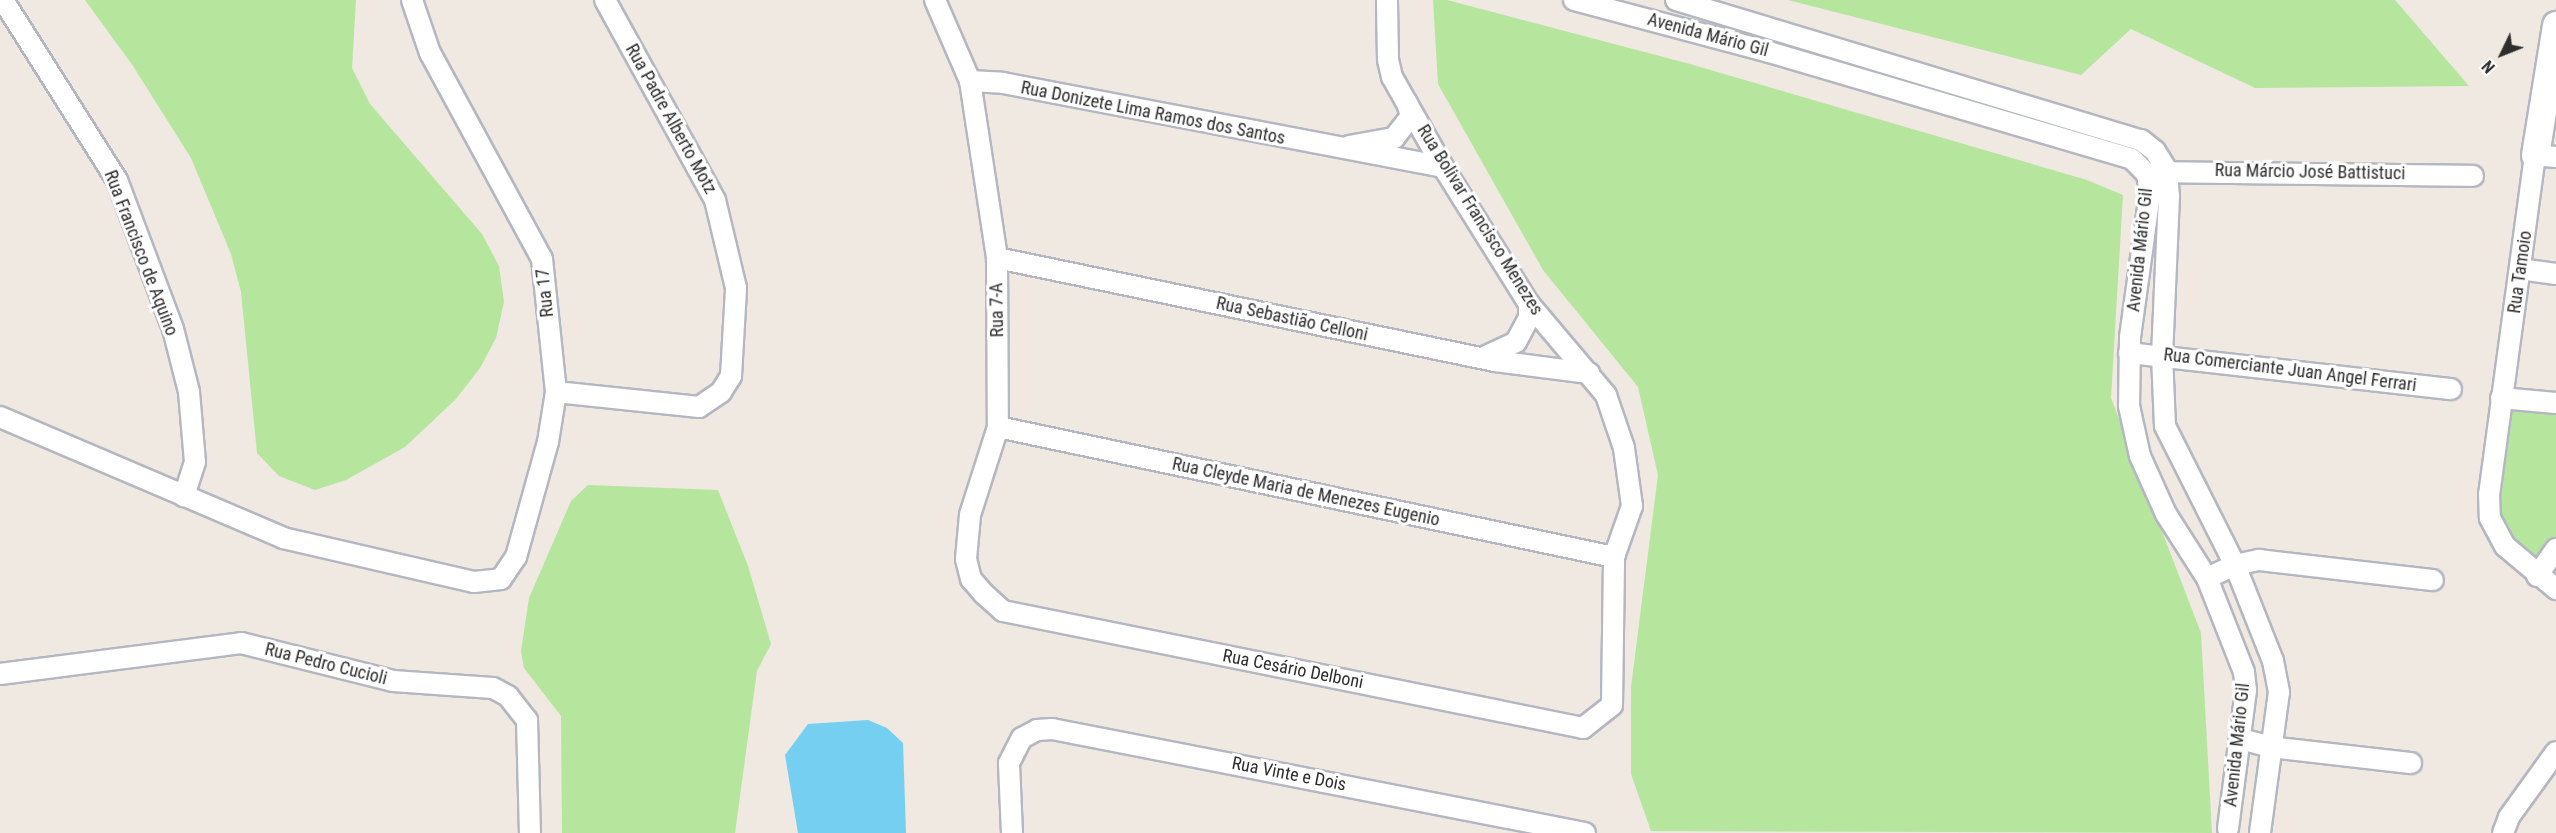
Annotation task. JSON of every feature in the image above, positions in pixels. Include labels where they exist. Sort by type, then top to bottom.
[{"type":"street","name":"Rua Francisco de Aquino","points":[[3,0],[117,180],[172,329],[189,392],[195,462],[184,496]]},
{"type":"street","name":"Rua 17","points":[[184,496],[283,538],[474,582],[501,579],[516,556],[548,442],[556,392],[542,259],[430,53],[412,0]]},
{"type":"street","name":"Rua Padre Alberto Motz","points":[[556,392],[699,407],[721,392],[730,376],[736,288],[715,200],[605,0]]},
{"type":"street","name":"Rua 7-A","points":[[935,0],[970,81],[997,258],[998,427],[969,515],[966,560],[971,579],[1003,611]]},
{"type":"street","name":"Rua Bolivar Francisco Menezes","points":[[1387,0],[1388,60],[1407,103],[1443,167],[1529,304],[1606,395],[1626,459],[1632,506],[1614,556],[1611,705],[1583,728]]},
{"type":"street","name":"Avenida Mário Gil","points":[[1574,0],[1616,5],[2132,159],[2147,174],[2150,193],[2129,352],[2129,406],[2140,456],[2166,514],[2207,578],[2244,672],[2247,690],[2228,829]]},
{"type":"street","name":"Avenida Mário Gil","points":[[1676,0],[2142,140],[2167,170],[2169,196],[2162,355],[2165,426],[2235,565],[2273,661],[2279,692],[2260,833]]},
{"type":"street","name":"Rua Tamoio","points":[[2537,576],[2505,546],[2490,519],[2488,494],[2520,269],[2546,156],[2556,30]]},
{"type":"street","points":[[1845,75],[1852,53]]},
{"type":"street","name":"Rua Donizete Lima Ramos dos Santos","points":[[970,81],[1003,83],[1443,167]]},
{"type":"street","points":[[2008,122],[2014,102]]},
{"type":"street","points":[[1334,148],[1394,138],[1411,116],[1407,103]]},
{"type":"street","name":"Rua Márcio José Battistuci","points":[[2147,174],[2167,170],[2473,176]]},
{"type":"street","name":"Rua Sebastião Celloni","points":[[997,258],[1482,358],[1589,373]]},
{"type":"street","points":[[2520,269],[2556,274]]},
{"type":"street","points":[[1482,358],[1516,342],[1529,318],[1529,304]]},
{"type":"street","name":"Rua Comerciante Juan Angel Ferrari","points":[[2129,352],[2451,389]]},
{"type":"street","points":[[2501,398],[2556,403]]},
{"type":"street","points":[[0,417],[184,496]]},
{"type":"street","name":"Rua Cleyde Maria de Menezes Eugenio","points":[[998,427],[1614,556]]},
{"type":"street","points":[[2556,549],[2537,576],[2556,589]]},
{"type":"street","points":[[2207,578],[2235,565],[2259,560],[2433,580]]},
{"type":"street","name":"Rua Cesário Delboni","points":[[1003,611],[1583,728]]},
{"type":"street","name":"Rua Pedro Cucioli","points":[[0,674],[241,643],[393,681],[493,688],[508,696],[527,720],[530,833]]},
{"type":"street","name":"Rua Vinte e Dois","points":[[1012,833],[1009,763],[1015,746],[1028,734],[1052,729],[1072,731],[1585,833]]},
{"type":"street","points":[[2241,739],[2270,747],[2411,763]]},
{"type":"street","points":[[2504,833],[2509,817],[2556,752]]},
{"type":"green space","points":[[85,0],[356,0],[352,68],[370,104],[482,234],[499,266],[504,302],[496,338],[480,368],[456,399],[405,447],[346,480],[315,490],[279,476],[257,453],[241,292],[231,254],[191,158],[133,66]]},
{"type":"green space","points":[[1433,0],[1447,0],[1690,64],[2087,180],[2123,195],[2111,398],[2201,633],[2212,833],[1651,831],[1631,774],[1631,687],[1658,475],[1638,387],[1543,270],[1438,84]]},
{"type":"green space","points":[[1788,0],[2395,0],[2469,86],[2255,88],[2131,29],[2081,75]]},
{"type":"green space","points":[[2504,403],[2556,409],[2556,543],[2537,570],[2506,540],[2494,513]]},
{"type":"green space","points":[[588,485],[718,490],[748,566],[771,644],[757,671],[735,833],[562,833],[561,716],[524,668],[521,651],[529,598],[571,501]]},
{"type":"water","points":[[868,720],[887,728],[903,743],[906,833],[798,833],[785,755],[808,724]]}]
